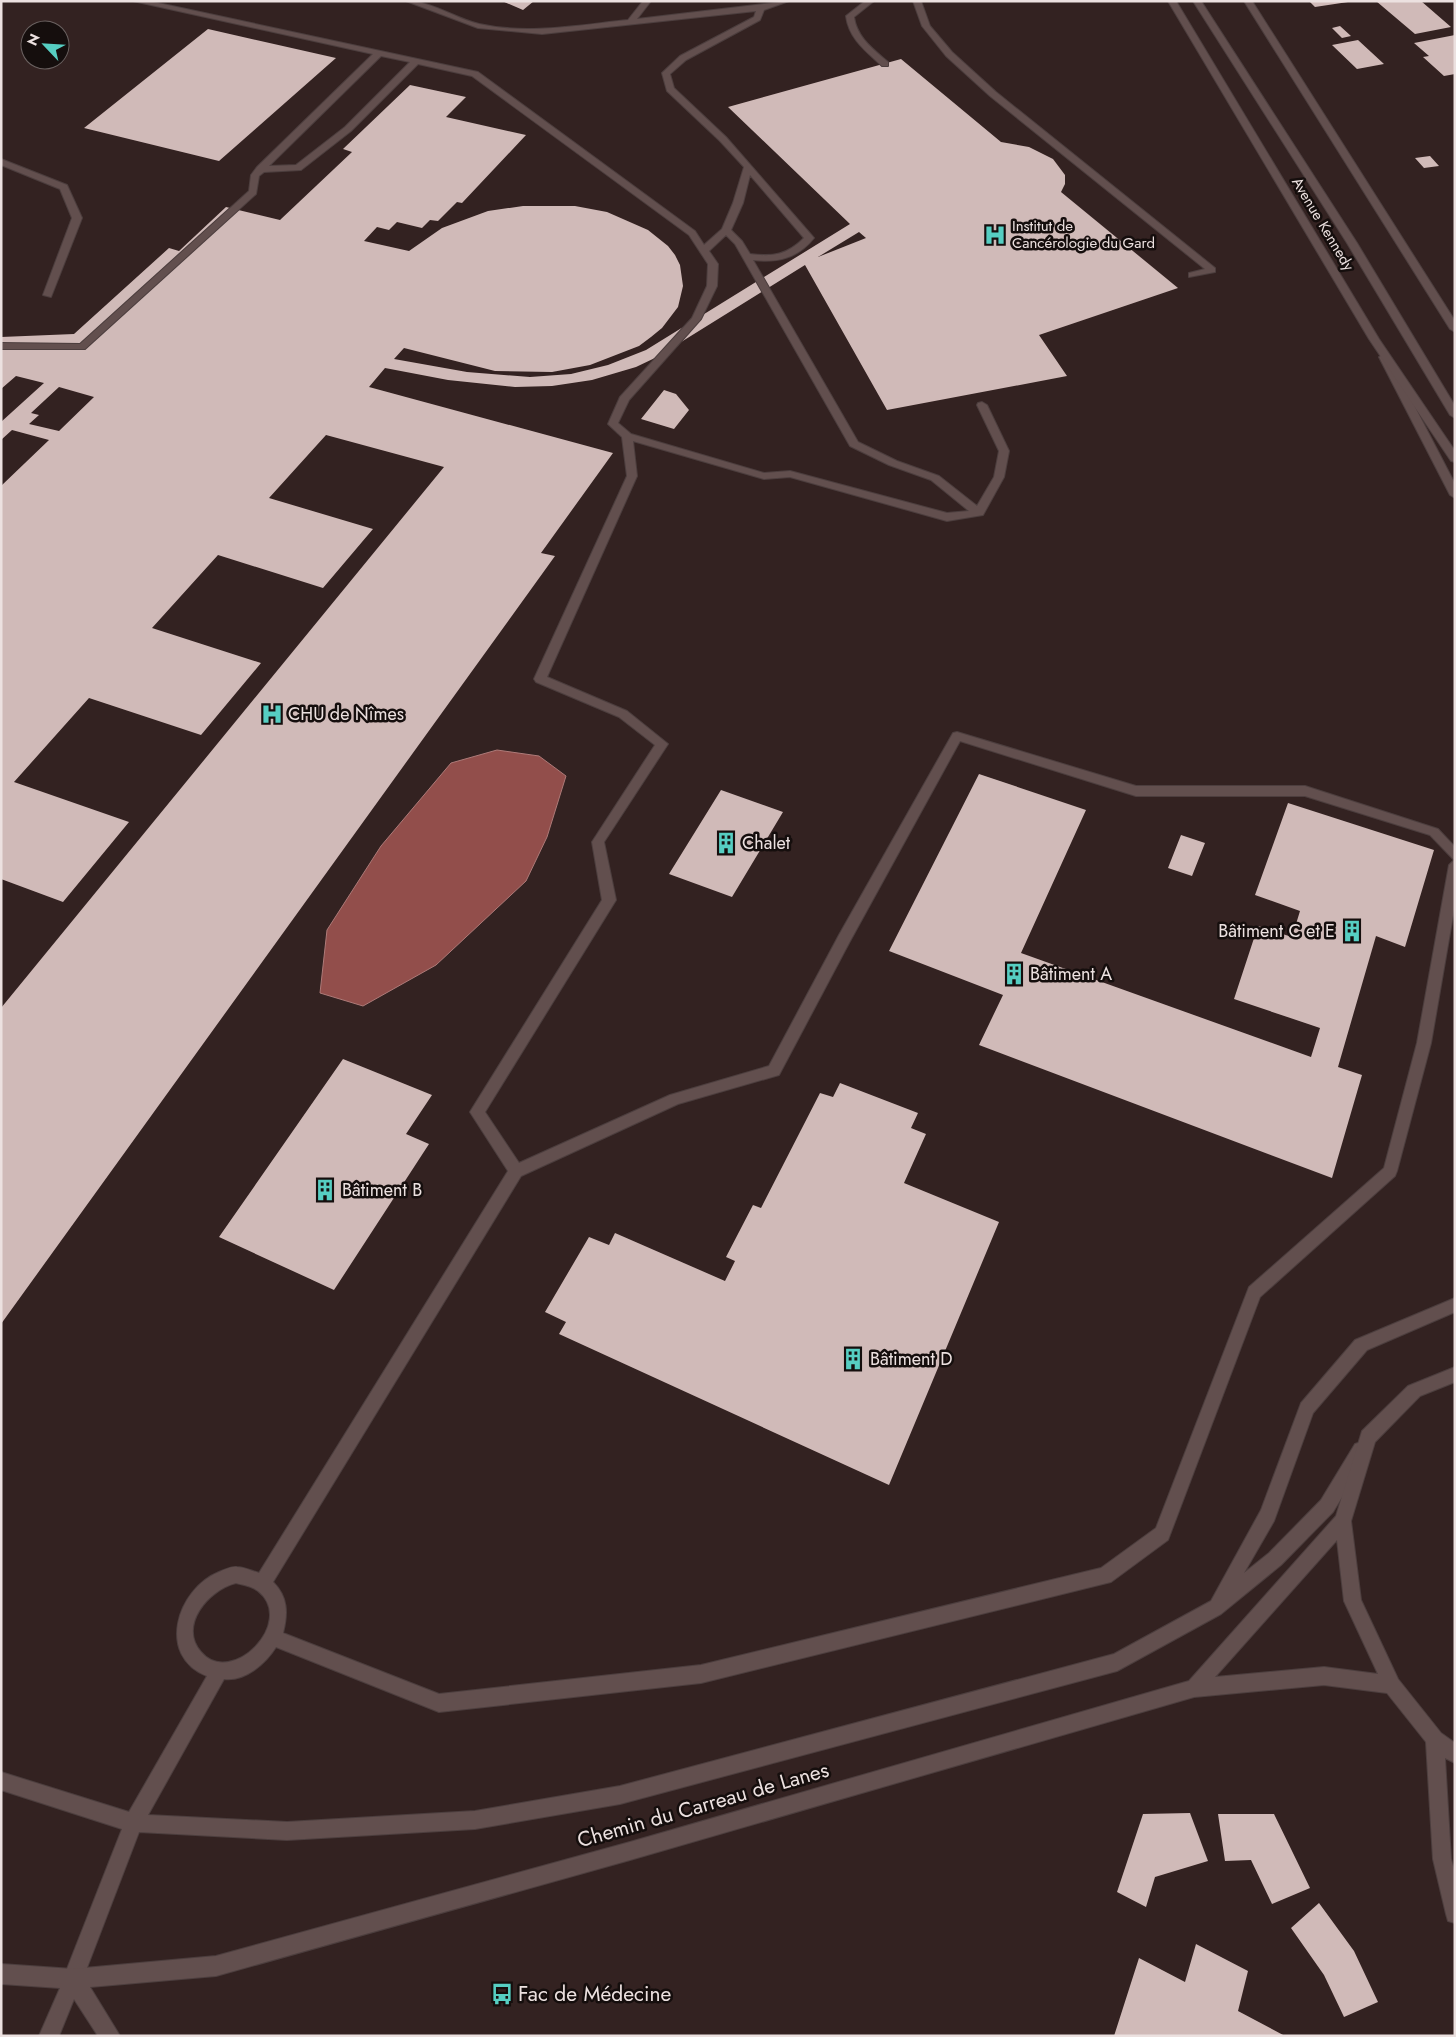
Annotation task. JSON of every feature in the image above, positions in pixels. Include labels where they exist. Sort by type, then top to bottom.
[{"type":"main road","points":[[137,1],[475,74],[692,233],[714,264],[712,286],[696,319],[624,399],[613,424],[627,436],[764,476],[790,474],[947,517],[979,513]]},
{"type":"main road","points":[[410,1],[478,26],[493,29],[542,32],[761,8],[785,1]]},
{"type":"main road","points":[[631,22],[647,1]]},
{"type":"main road","points":[[870,1],[850,16],[850,25],[854,35],[885,64]]},
{"type":"main road","points":[[916,1],[926,26],[949,54],[993,94],[1212,270],[1192,275]]},
{"type":"main road","name":"Avenue Kennedy","points":[[1172,1],[1374,339],[1455,459]]},
{"type":"main road","name":"Avenue Kennedy","points":[[1197,1],[1352,243],[1455,414]]},
{"type":"main road","points":[[1248,1],[1455,329]]},
{"type":"main road","points":[[747,256],[774,260],[796,252],[809,238],[723,139],[670,89],[666,73],[683,58],[757,18],[761,8]]},
{"type":"main road","points":[[1,346],[82,347],[253,192],[255,174],[380,53]]},
{"type":"main road","points":[[260,169],[298,168],[348,129],[416,61]]},
{"type":"main road","points":[[3,165],[64,187],[77,218],[48,295]]},
{"type":"main road","points":[[704,250],[726,230],[738,203],[748,166]]},
{"type":"main road","points":[[726,230],[740,243],[854,444],[893,463],[935,478],[979,513]]},
{"type":"main road","points":[[1374,339],[1455,494]]},
{"type":"main road","points":[[979,513],[999,478],[1004,451],[982,405]]},
{"type":"main road","points":[[516,1170],[477,1112],[609,900],[598,842],[662,744],[623,714],[540,678],[632,476],[627,436]]},
{"type":"main road","points":[[264,1582],[516,1170],[675,1099],[774,1071],[844,939],[957,736],[1136,791],[1305,791],[1434,832],[1455,856]]},
{"type":"main road","points":[[274,1638],[439,1703],[702,1674],[1105,1576],[1162,1534],[1254,1292],[1390,1171],[1424,1043],[1455,865]]},
{"type":"main road","points":[[1215,1608],[1268,1515],[1307,1408],[1361,1345],[1455,1305]]},
{"type":"main road","points":[[1,1781],[133,1823],[287,1831],[475,1820],[620,1795],[1117,1662],[1215,1608],[1275,1559],[1327,1506],[1368,1438],[1414,1390],[1455,1374]]},
{"type":"main road","points":[[1368,1438],[1343,1521],[1353,1601],[1392,1685],[1435,1739],[1455,1754]]},
{"type":"main road","points":[[1194,1688],[1343,1521]]},
{"type":"main road","points":[[236,1575],[251,1576],[264,1582],[274,1592],[279,1606],[279,1622],[274,1638],[264,1652],[250,1664],[235,1670],[219,1671],[205,1666],[194,1658],[187,1644],[185,1629],[188,1614],[196,1599],[207,1587],[222,1579],[236,1575]]},
{"type":"main road","points":[[49,2036],[133,1823],[219,1671]]},
{"type":"main road","name":"Chemin du Carreau de Lanes","points":[[1,1974],[73,1978],[216,1966],[621,1854],[1194,1688],[1324,1676],[1392,1685]]},
{"type":"main road","points":[[1435,1739],[1442,1859],[1455,1914]]},
{"type":"main road","points":[[73,1978],[110,2036]]},
{"type":"shaded area","points":[[497,750],[539,756],[566,776],[547,837],[526,881],[436,965],[363,1006],[320,993],[327,930],[381,846],[451,763]]},
{"type":"building","points":[[502,1],[534,1],[523,10]]},
{"type":"building","points":[[1309,1],[1348,1],[1348,2],[1315,7]]},
{"type":"building","points":[[1376,1],[1421,1],[1451,27],[1415,34]]},
{"type":"building","points":[[1340,26],[1351,36],[1342,38],[1332,28]]},
{"type":"building","points":[[208,29],[336,58],[219,161],[84,128]]},
{"type":"building","points":[[1455,35],[1455,74],[1444,76],[1423,57],[1429,56],[1414,43]]},
{"type":"building","points":[[1358,40],[1384,64],[1357,69],[1332,45]]},
{"type":"building","points":[[901,59],[1001,142],[1029,147],[1053,159],[1065,175],[1065,184],[1061,192],[1178,288],[1039,335],[1067,376],[887,410],[805,265],[657,357],[636,367],[592,380],[552,386],[515,387],[448,380],[385,368],[369,387],[613,453],[541,553],[555,556],[1,1324],[1,1008],[444,467],[326,435],[269,498],[373,529],[323,588],[218,555],[152,628],[261,663],[201,735],[89,698],[14,782],[129,822],[63,902],[1,879],[1,486],[49,440],[12,430],[1,440],[1,422],[44,383],[16,376],[1,389],[1,337],[74,334],[169,248],[179,251],[226,207],[280,220],[352,152],[343,149],[410,85],[466,97],[446,117],[526,135],[462,203],[457,202],[438,221],[430,220],[422,228],[397,222],[389,230],[377,227],[364,241],[409,251],[442,228],[488,211],[523,206],[575,206],[607,212],[648,230],[668,246],[675,255],[680,265],[683,286],[678,307],[662,328],[639,346],[590,365],[552,372],[495,371],[404,348],[394,359],[467,372],[530,377],[571,374],[608,365],[646,350],[850,224],[728,107]],"holes":[[[859,232],[866,238],[818,257]],[[59,387],[94,397],[59,431],[29,424],[39,415],[31,413]]]},
{"type":"building","points":[[1430,156],[1439,166],[1424,168],[1415,158]]},
{"type":"building","points":[[664,390],[676,394],[689,410],[674,429],[641,419]]},
{"type":"building","name":"Bâtiment A","points":[[979,774],[1086,810],[1021,953],[1311,1057],[1320,1028],[1234,999],[1258,926],[1292,937],[1300,911],[1255,895],[1288,803],[1434,850],[1405,947],[1376,936],[1338,1067],[1362,1075],[1332,1178],[979,1045],[1003,995],[889,951]]},
{"type":"building","name":"Chalet","points":[[721,790],[783,812],[732,897],[669,874]]},
{"type":"building","points":[[1181,835],[1205,843],[1192,876],[1168,868]]},
{"type":"building","name":"Bâtiment B","points":[[343,1059],[432,1095],[406,1134],[429,1144],[334,1290],[219,1237]]},
{"type":"building","points":[[840,1083],[918,1113],[911,1128],[926,1134],[904,1183],[999,1222],[889,1485],[559,1334],[566,1322],[545,1312],[589,1237],[609,1245],[615,1233],[725,1281],[735,1261],[726,1257],[753,1205],[761,1208],[820,1093],[833,1097]]},
{"type":"building","points":[[1190,1813],[1208,1861],[1155,1877],[1146,1907],[1117,1892],[1143,1814]]},
{"type":"building","points":[[1218,1814],[1274,1814],[1310,1888],[1272,1904],[1251,1860],[1225,1861]]},
{"type":"building","points":[[1319,1903],[1354,1951],[1378,2002],[1344,2017],[1324,1975],[1291,1928]]},
{"type":"building","points":[[1196,1944],[1248,1971],[1238,2011],[1285,2036],[1114,2036],[1139,1958],[1185,1982]]},
{"type":"place","name":"Institut de Cancérologie du Gard","points":[[995,235]]},
{"type":"place","name":"CHU de Nîmes","points":[[272,714]]},
{"type":"place","name":"Chalet","points":[[726,843]]},
{"type":"place","name":"Bâtiment C et E","points":[[1352,931]]},
{"type":"place","name":"Bâtiment A","points":[[1014,974]]},
{"type":"place","name":"Bâtiment B","points":[[325,1190]]},
{"type":"place","name":"Bâtiment D","points":[[853,1359]]},
{"type":"place","name":"Fac de Médecine","points":[[502,1994]]}]
